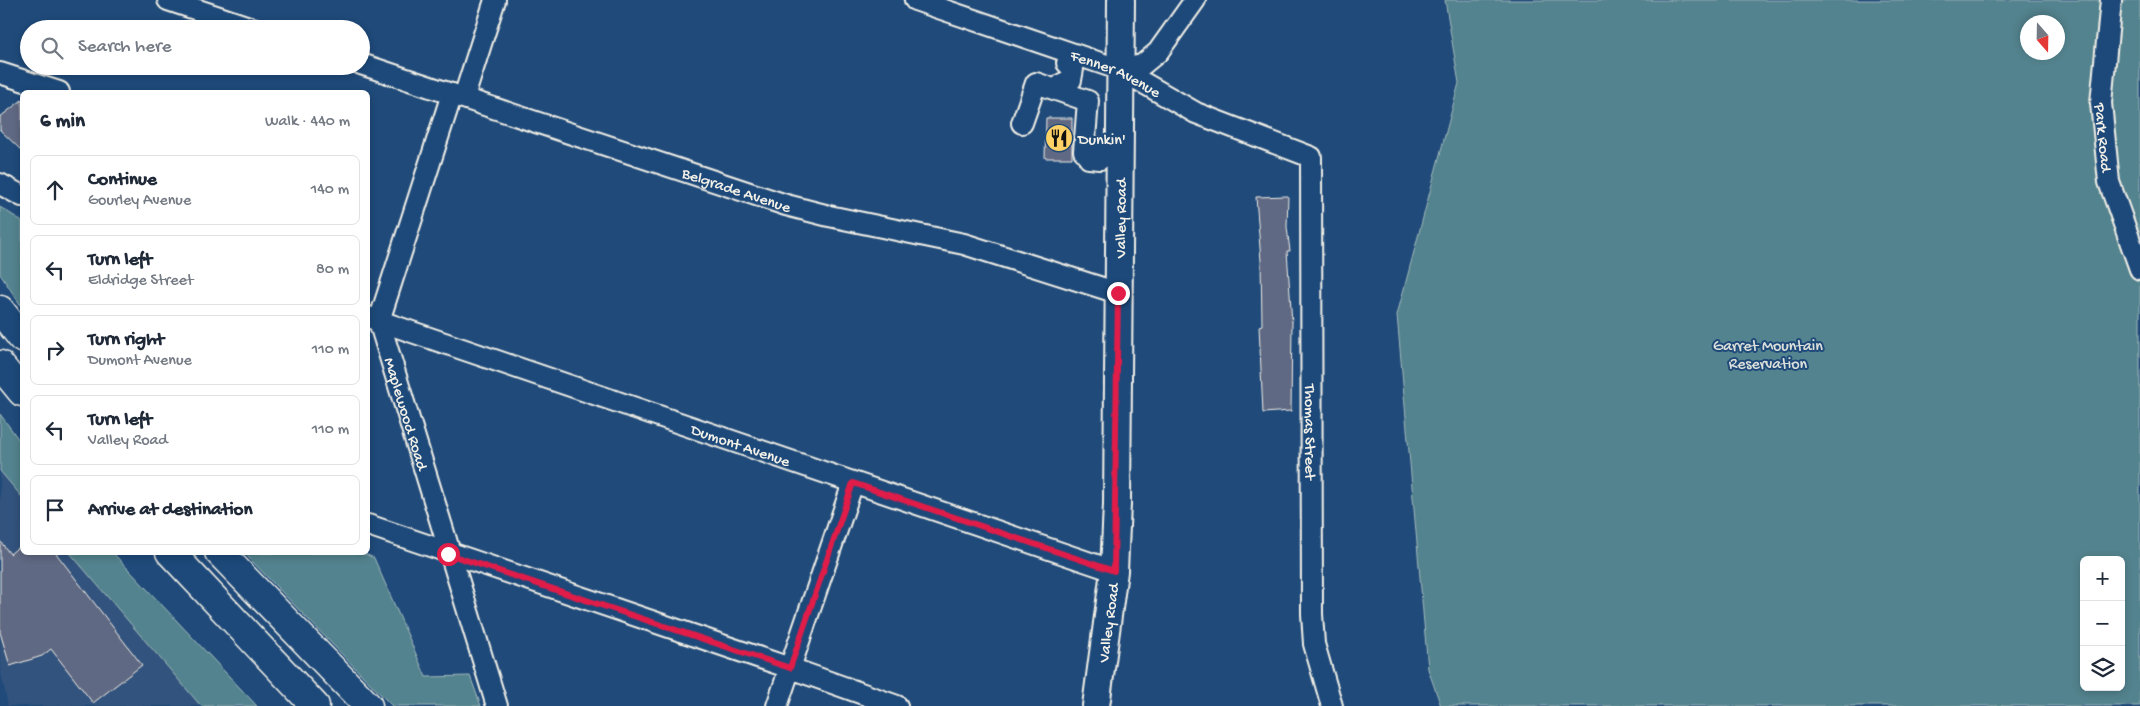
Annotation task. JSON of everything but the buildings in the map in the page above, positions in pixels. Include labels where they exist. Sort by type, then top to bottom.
[{"type":"highway","points":[[0,310],[20,335]]},
{"type":"highway","points":[[0,365],[20,390]]},
{"type":"highway","points":[[173,555],[315,706]]},
{"type":"highway","points":[[222,555],[368,706]]},
{"type":"main road","name":"Valley Road","points":[[1096,706],[1114,571],[1118,293],[1104,153],[1122,70],[1121,0]]},
{"type":"street","points":[[168,0],[228,20]]},
{"type":"street","points":[[373,319],[495,0]]},
{"type":"street","points":[[1122,70],[1142,65],[1158,52],[1195,0]]},
{"type":"street","name":"Park Road","points":[[2111,0],[2101,103],[2109,182],[2140,269]]},
{"type":"street","name":"Fenner Avenue","points":[[921,1],[1068,58],[1122,70],[1196,113],[1311,157]]},
{"type":"street","points":[[1060,87],[1055,76],[1059,65],[1068,58]]},
{"type":"street","name":"Belgrade Avenue","points":[[370,67],[786,205],[829,216],[964,244],[1118,293]]},
{"type":"street","points":[[0,73],[53,90]]},
{"type":"street","points":[[1022,123],[1036,83],[1060,87],[1088,101],[1084,151],[1104,153]]},
{"type":"street","name":"Thomas Street","points":[[1311,157],[1312,614],[1314,644],[1332,706]]},
{"type":"street","points":[[0,184],[20,195]]},
{"type":"street","name":"Dumont Avenue","points":[[373,319],[1114,571]]},
{"type":"street","name":"Maplewood Road","points":[[373,319],[497,706]]},
{"type":"street","points":[[777,706],[853,483]]},
{"type":"street","points":[[370,526],[448,554],[790,668],[897,706]]},
{"type":"shaded area","points":[[0,471],[20,495],[20,555],[72,555],[201,706],[8,706],[0,668]]},
{"type":"green space","name":"Garret Mountain Reservation","points":[[1445,0],[2140,0],[2140,706],[1441,706],[1428,669],[1397,315],[1459,83]]},
{"type":"green space","points":[[0,207],[20,220],[20,304],[0,274]]},
{"type":"green space","points":[[0,414],[20,441],[20,495],[0,471]]},
{"type":"green space","points":[[72,555],[115,555],[257,706],[201,706]]},
{"type":"green space","points":[[246,555],[367,555],[374,558],[426,677],[470,676],[481,706],[392,706]]},
{"type":"place","name":"Dunkin'","points":[[1059,138]]},
{"type":"route","points":[[448,554],[790,668],[853,483],[1114,571],[1117,504],[1118,293]]}]
